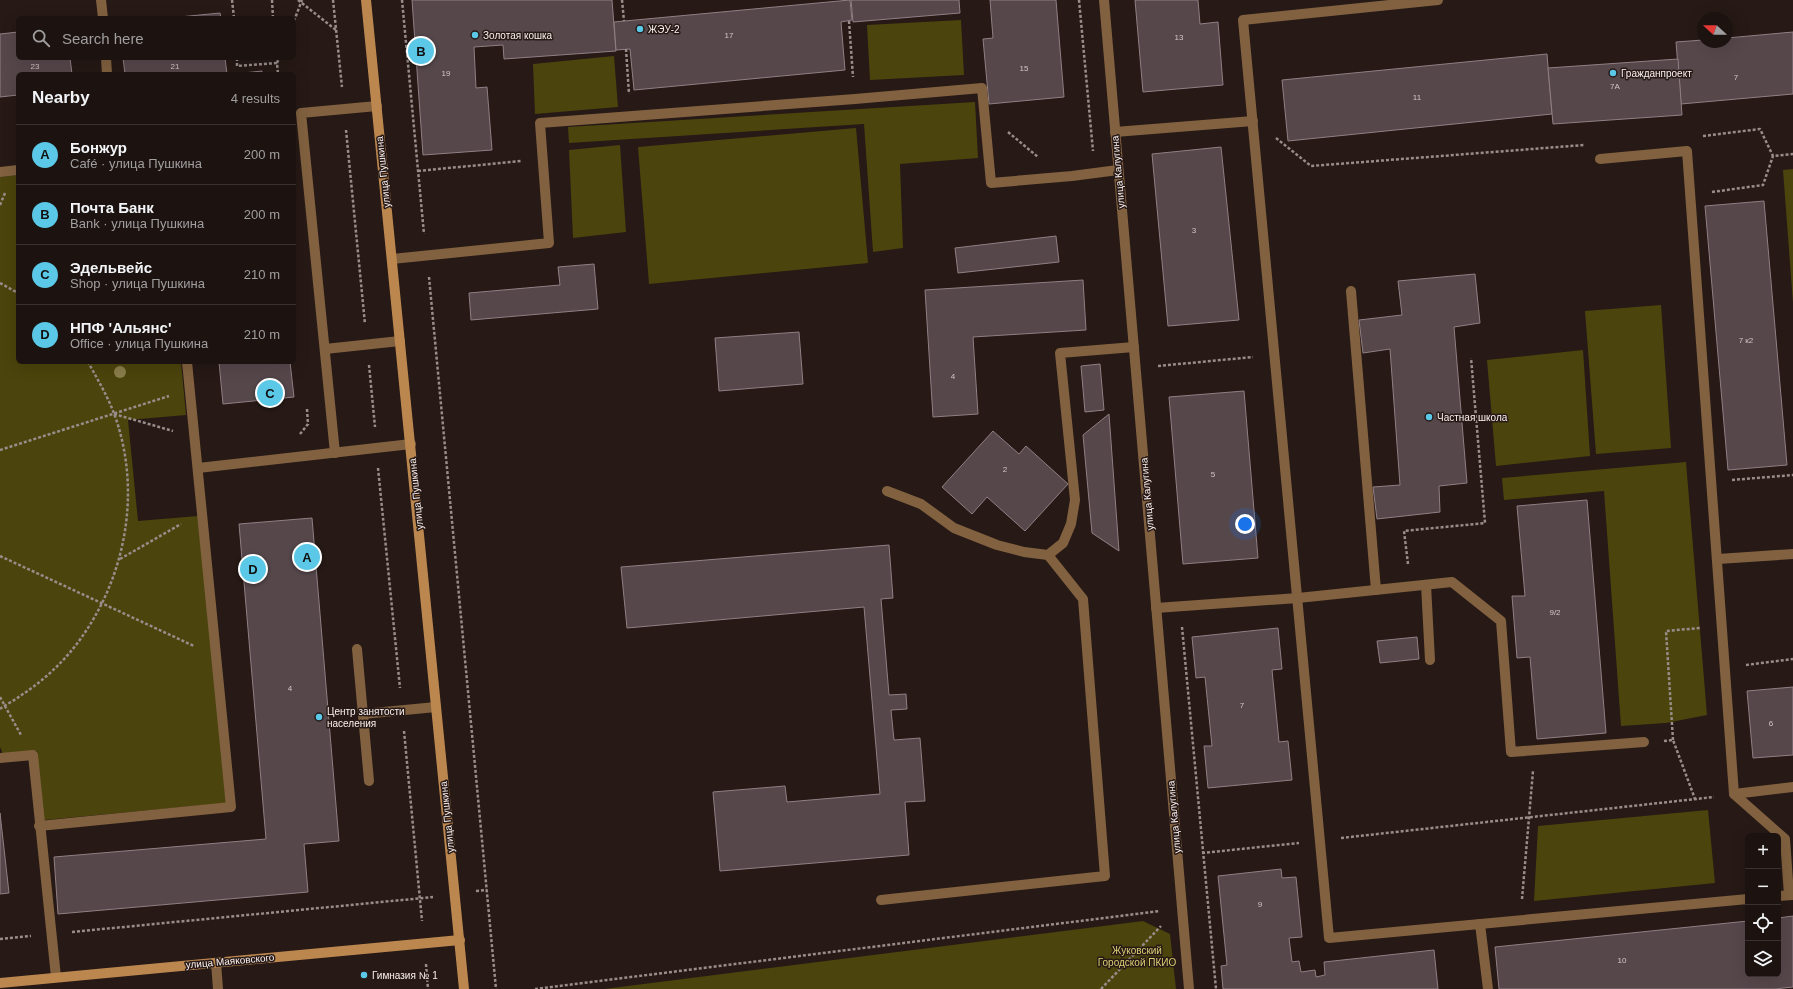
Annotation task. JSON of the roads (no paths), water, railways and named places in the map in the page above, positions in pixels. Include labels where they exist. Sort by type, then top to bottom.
[{"type":"street","points":[[101,0],[103,16]]},
{"type":"street","name":"улица Пушкина","points":[[366,0],[464,989]]},
{"type":"street","name":"улица Калугина","points":[[1104,0],[1189,989]]},
{"type":"street","points":[[1438,0],[1349,4],[1244,20],[1329,938],[1745,899]]},
{"type":"street","points":[[106,60],[108,72]]},
{"type":"street","points":[[392,259],[549,243],[540,122],[855,99],[982,88],[991,183],[1118,170]]},
{"type":"street","points":[[335,452],[301,113],[377,106]]},
{"type":"street","points":[[1115,132],[1253,121]]},
{"type":"street","points":[[1600,159],[1687,151],[1723,626],[1734,794],[1785,839],[1791,895],[1781,896]]},
{"type":"street","points":[[0,172],[16,170]]},
{"type":"street","points":[[1351,291],[1376,590]]},
{"type":"street","points":[[325,349],[400,341]]},
{"type":"street","points":[[888,491],[921,504],[954,528],[997,545],[1024,552],[1048,554],[1063,543],[1071,524],[1075,500],[1060,353],[1134,347]]},
{"type":"street","points":[[40,826],[231,807],[187,364]]},
{"type":"street","points":[[198,468],[411,444]]},
{"type":"street","points":[[881,900],[1105,876],[1083,598],[1048,554]]},
{"type":"street","points":[[1718,559],[1793,554]]},
{"type":"street","points":[[1156,608],[1298,598],[1452,582],[1501,622],[1511,752],[1644,742]]},
{"type":"street","points":[[1426,585],[1430,660]]},
{"type":"street","points":[[357,649],[369,781]]},
{"type":"street","points":[[363,714],[436,707]]},
{"type":"street","points":[[0,758],[32,755],[56,977]]},
{"type":"street","points":[[1734,794],[1793,787]]},
{"type":"street","points":[[1480,924],[1488,989]]},
{"type":"street","name":"улица Маяковского","points":[[0,983],[460,940]]},
{"type":"street","points":[[216,963],[218,989]]},
{"type":"place","name":"ЖЭУ-2","points":[[640,29]]},
{"type":"place","name":"Золотая кошка","points":[[475,35]]},
{"type":"place","name":"Почта Банк","points":[[421,51]]},
{"type":"place","name":"Гражданпроект","points":[[1613,73]]},
{"type":"place","name":"Эдельвейс","points":[[270,393]]},
{"type":"place","name":"Частная школа","points":[[1429,417]]},
{"type":"place","name":"Бонжур","points":[[307,557]]},
{"type":"place","name":"НПФ 'Альянс'","points":[[253,569]]},
{"type":"place","name":"Центр занятости населения","points":[[319,717]]},
{"type":"place","name":"Гимназия № 1","points":[[364,975]]},
{"type":"park label","name":"Жуковский Городской ПКИО","points":[[1137,956]]}]
